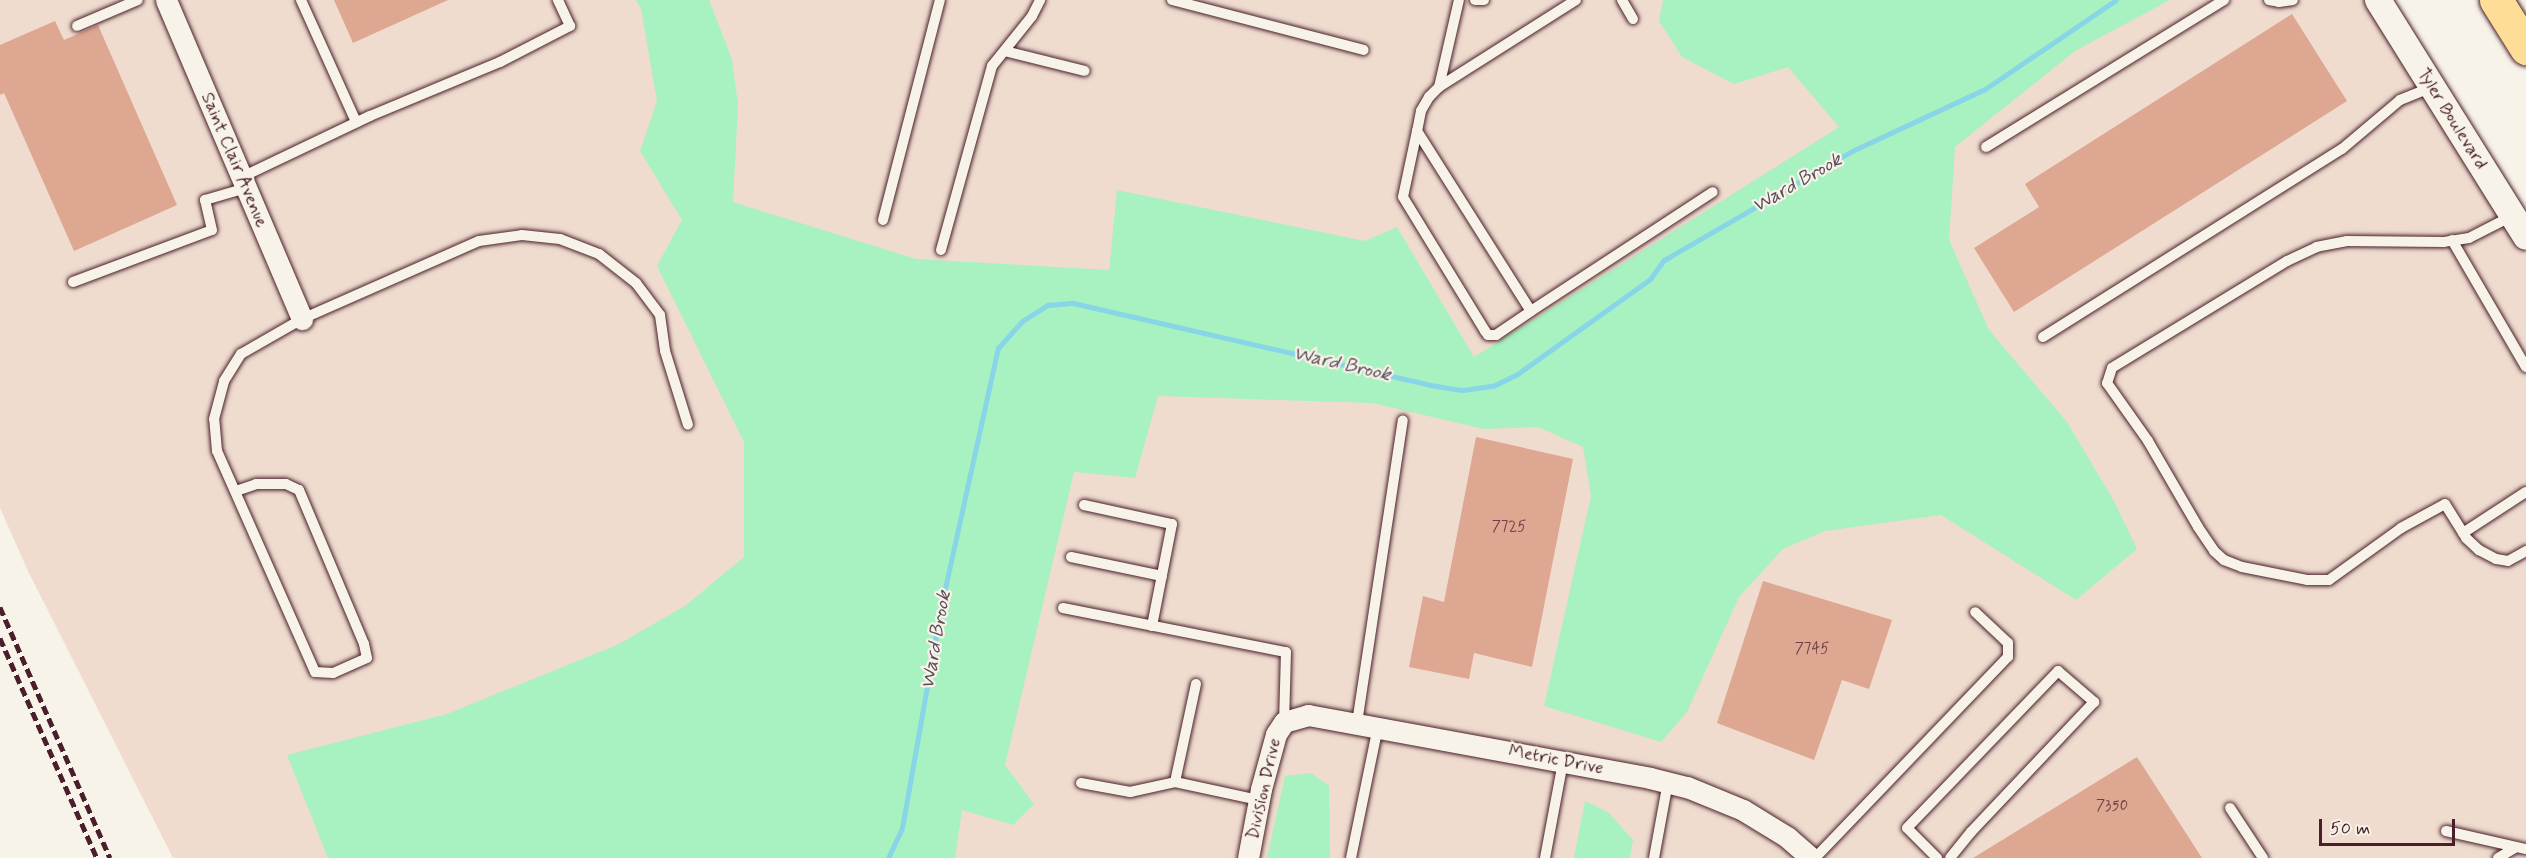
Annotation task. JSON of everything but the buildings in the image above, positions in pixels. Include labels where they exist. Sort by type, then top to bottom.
[{"type":"highway","points":[[2496,0],[2526,48]]},
{"type":"street","name":"Saint Clair Avenue","points":[[166,0],[302,320]]},
{"type":"street","name":"Tyler Boulevard","points":[[2378,0],[2519,227]]},
{"type":"street","name":"Metric Drive","points":[[1284,722],[1308,715],[1668,782],[1687,787],[1743,810],[1787,837],[1810,858]]},
{"type":"street","name":"Division Drive","points":[[1248,858],[1259,800],[1276,734],[1284,722]]},
{"type":"lane","points":[[77,26],[138,0]]},
{"type":"lane","points":[[301,0],[356,122]]},
{"type":"lane","points":[[74,282],[212,230],[206,200],[356,122],[500,62],[570,26],[558,0]]},
{"type":"lane","points":[[883,220],[940,0]]},
{"type":"lane","points":[[941,250],[992,66],[1032,16],[1040,0]]},
{"type":"lane","points":[[1172,0],[1364,50]]},
{"type":"lane","points":[[1439,87],[1458,0]]},
{"type":"lane","points":[[1475,0],[1485,0]]},
{"type":"lane","points":[[1576,0],[1439,87],[1429,97],[1422,111],[1403,197],[1485,331],[1488,335],[1496,335],[1713,192]]},
{"type":"lane","points":[[1622,0],[1633,19]]},
{"type":"lane","points":[[1986,147],[2224,0]]},
{"type":"lane","points":[[2270,0],[2279,2],[2293,0]]},
{"type":"lane","points":[[1005,51],[1085,71]]},
{"type":"lane","points":[[2043,337],[2342,149],[2400,100],[2432,87]]},
{"type":"lane","points":[[1417,131],[1531,311]]},
{"type":"lane","points":[[2519,227],[2452,240],[2347,241],[2317,247],[2267,273],[2112,368],[2107,383],[2148,441],[2198,527],[2214,551],[2224,560],[2242,567],[2307,580],[2329,580],[2393,533],[2445,504],[2463,533],[2480,550],[2496,559],[2508,561],[2526,551]]},
{"type":"lane","points":[[236,491],[256,484],[286,483],[299,490],[364,644],[367,658],[333,673],[315,672],[217,451],[214,419],[224,381],[241,354],[302,320],[480,241],[522,235],[560,239],[599,254],[636,283],[660,315],[665,351],[688,425]]},
{"type":"lane","points":[[2452,240],[2526,367]]},
{"type":"lane","points":[[1357,723],[1403,420]]},
{"type":"lane","points":[[2463,533],[2526,492]]},
{"type":"lane","points":[[1084,505],[1172,524],[1152,626]]},
{"type":"lane","points":[[1071,557],[1162,576]]},
{"type":"lane","points":[[1063,608],[1286,652],[1284,722]]},
{"type":"lane","points":[[1815,858],[2008,657],[2008,643],[1976,612]]},
{"type":"lane","points":[[1937,858],[1907,828],[2058,671],[2094,702],[1971,832],[1950,858]]},
{"type":"lane","points":[[1175,782],[1196,684]]},
{"type":"lane","points":[[1351,858],[1378,727]]},
{"type":"lane","points":[[1545,858],[1563,762]]},
{"type":"lane","points":[[1081,783],[1130,792],[1175,782],[1259,800]]},
{"type":"lane","points":[[1654,858],[1668,782]]},
{"type":"lane","points":[[2230,808],[2263,858]]},
{"type":"lane","points":[[2446,831],[2521,848]]},
{"type":"lane","points":[[2498,858],[2521,848]]},
{"type":"shaded area","points":[[0,0],[2367,0],[2526,255],[2526,858],[173,858],[28,571],[0,508]]},
{"type":"green space","points":[[636,0],[709,0],[732,59],[738,105],[733,202],[916,259],[1109,270],[1117,190],[1365,241],[1397,227],[1474,357],[1839,127],[1788,67],[1734,84],[1682,57],[1659,21],[1663,0],[2170,0],[2075,51],[1955,147],[1949,240],[1989,330],[2067,422],[2114,501],[2137,549],[2076,600],[1941,515],[1825,531],[1783,549],[1739,597],[1687,712],[1661,742],[1544,706],[1591,496],[1583,447],[1538,427],[1484,429],[1372,403],[1158,396],[1135,478],[1074,472],[1005,765],[1034,804],[1013,825],[962,810],[955,858],[328,858],[287,755],[447,714],[619,644],[685,606],[744,557],[744,442],[657,266],[682,220],[640,151],[657,101],[641,9]]},
{"type":"green space","points":[[1311,773],[1329,786],[1330,858],[1267,858],[1285,776]]},
{"type":"green space","points":[[1585,801],[1608,812],[1633,840],[1630,858],[1574,858]]},
{"type":"waterway","name":"Ward Brook","points":[[888,858],[902,828],[942,602],[998,348],[1022,321],[1048,305],[1073,303],[1430,385],[1463,390],[1493,386],[1516,375],[1650,279],[1664,260],[1852,151],[1985,89],[2116,0]]},
{"type":"railway","points":[[0,607],[110,858]]},
{"type":"railway","points":[[0,638],[97,858]]}]
